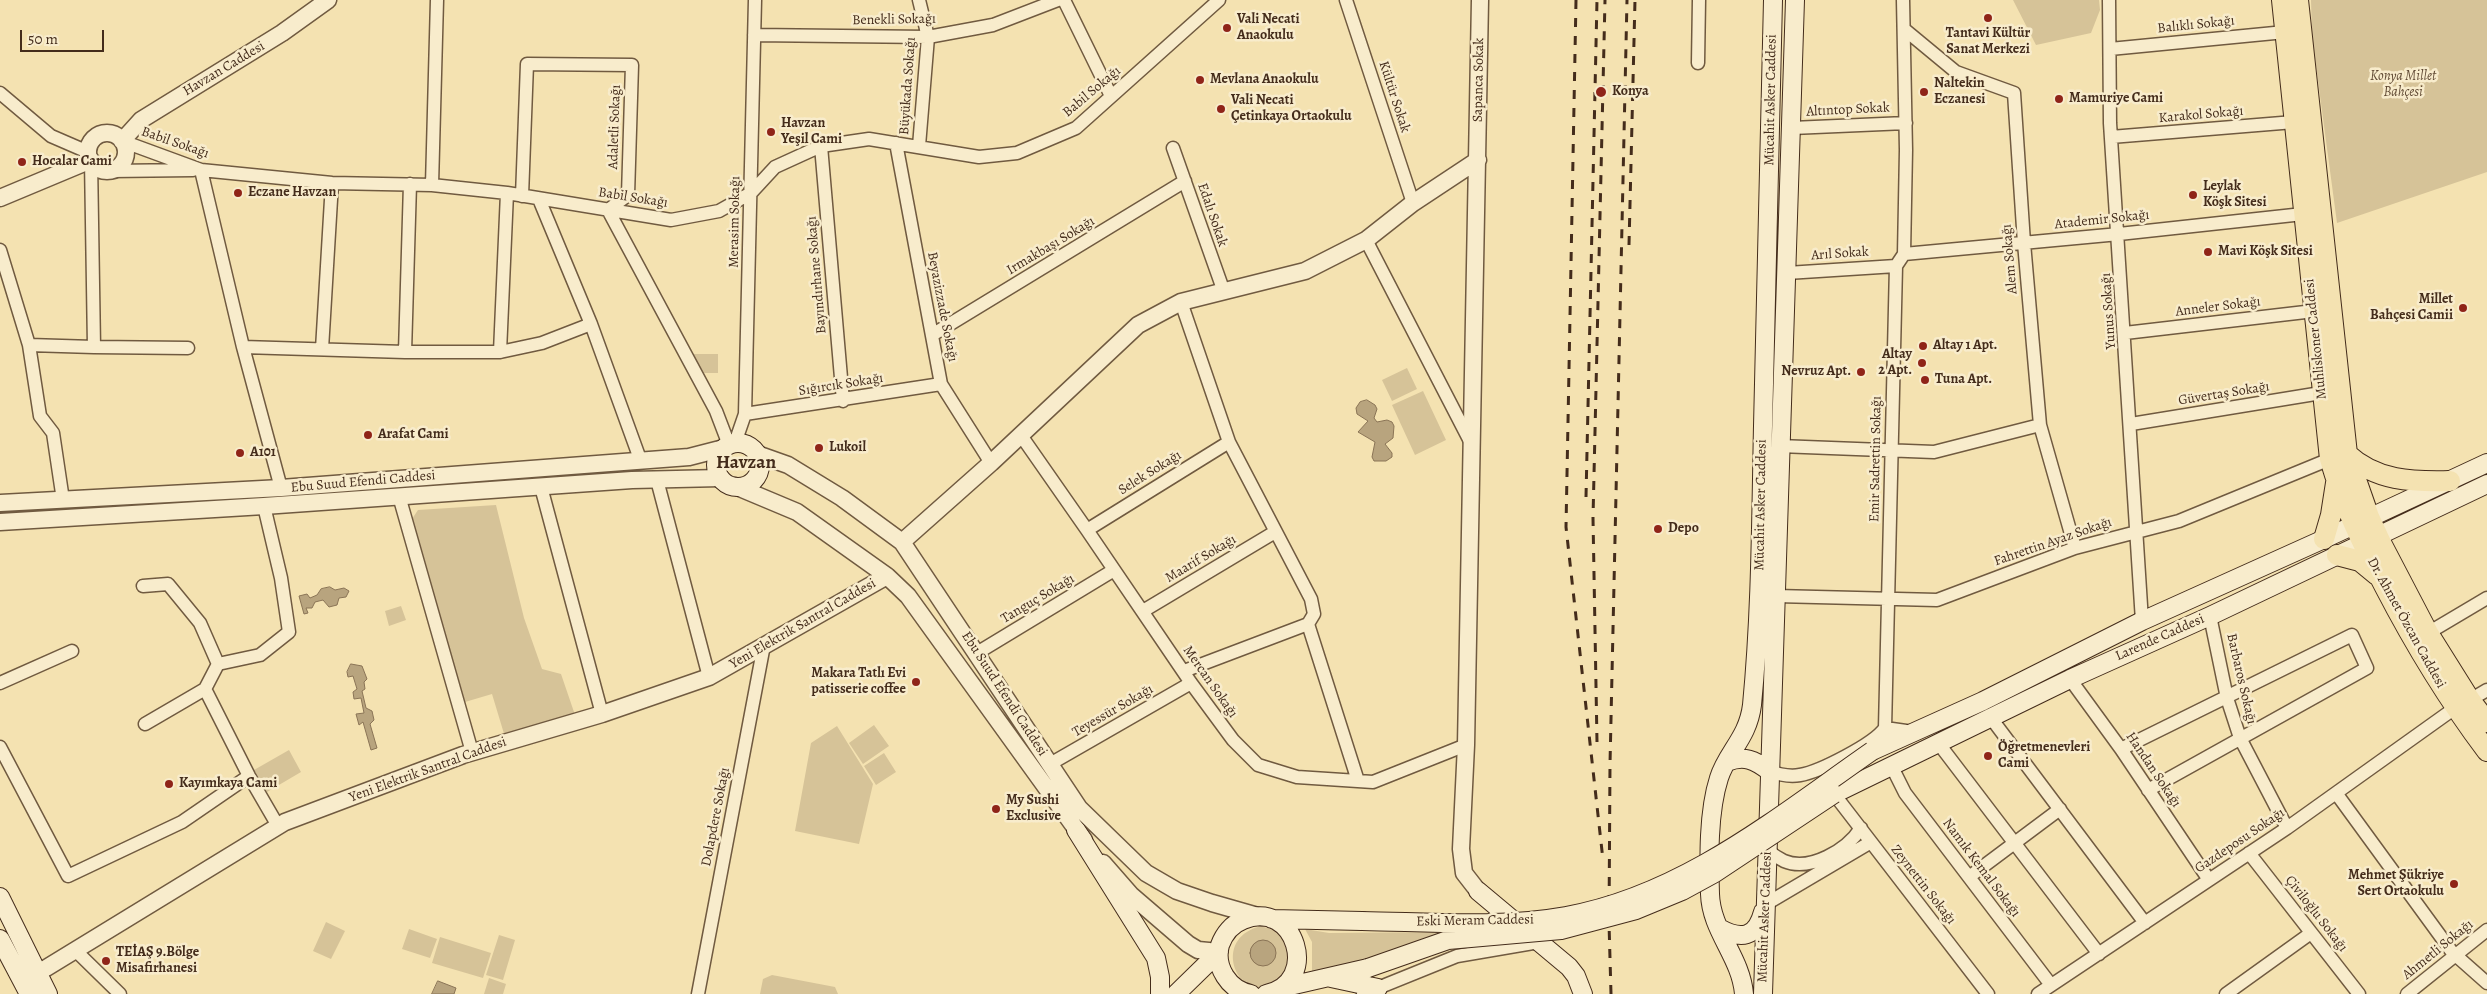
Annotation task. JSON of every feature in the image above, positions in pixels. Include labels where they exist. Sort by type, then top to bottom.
[{"type":"main road","name":"Mücahit Asker Caddesi","points":[[1744,994],[1736,959],[1713,915],[1710,897],[1711,823],[1719,778],[1744,733],[1751,708],[1759,590],[1773,0]]},
{"type":"main road","name":"Mücahit Asker Caddesi","points":[[1763,994],[1779,446],[1787,273],[1795,0]]},
{"type":"main road","name":"Muhliskoner Caddesi","points":[[2282,0],[2321,393],[2338,456],[2361,521]]},
{"type":"main road","name":"Muhliskoner Caddesi","points":[[2298,0],[2338,456],[2336,481],[2361,521]]},
{"type":"main road","points":[[729,445],[748,445],[757,454],[760,460],[758,474],[749,484],[728,482],[716,466],[720,453],[729,445]]},
{"type":"main road","points":[[2338,456],[2391,479],[2450,481]]},
{"type":"main road","name":"Larende Caddesi","points":[[1872,751],[1888,735],[1915,732],[1982,701],[2142,620],[2324,539],[2487,463]]},
{"type":"main road","points":[[2324,539],[2331,515],[2336,481]]},
{"type":"main road","name":"Larende Caddesi","points":[[1834,794],[2070,679],[2210,616],[2487,484]]},
{"type":"main road","points":[[2361,521],[2370,539]]},
{"type":"main road","name":"Dr. Ahmet Özcan Caddesi","points":[[2370,539],[2380,577],[2416,646],[2462,704],[2487,722]]},
{"type":"main road","name":"Dr. Ahmet Özcan Caddesi","points":[[2370,539],[2428,633],[2487,751]]},
{"type":"main road","points":[[2337,555],[2360,561],[2380,577]]},
{"type":"main road","name":"Eski Meram Caddesi","points":[[1219,952],[1223,938],[1233,926],[1246,918],[1513,922],[1566,916],[1620,902],[1665,885],[1706,863],[1754,833],[1872,751]]},
{"type":"main road","points":[[1727,762],[1738,758],[1750,759],[1770,771]]},
{"type":"main road","name":"Eski Meram Caddesi","points":[[1273,991],[1368,968],[1448,940],[1561,930],[1636,910],[1682,891],[1715,873],[1834,794]]},
{"type":"main road","points":[[1076,830],[1156,958],[1160,977],[1160,994]]},
{"type":"main road","points":[[1478,891],[1576,976],[1583,994]]},
{"type":"main road","points":[[0,897],[48,994]]},
{"type":"main road","points":[[1719,928],[1732,935],[1753,932],[1760,922],[1766,904]]},
{"type":"main road","points":[[1266,918],[1290,933],[1298,955],[1291,977],[1273,991]]},
{"type":"main road","points":[[0,939],[29,994]]},
{"type":"main road","points":[[1176,994],[1219,952]]},
{"type":"main road","points":[[1219,952],[1221,968],[1228,981],[1241,991],[1252,994]]},
{"type":"main road","points":[[1328,977],[1360,990],[1368,968]]},
{"type":"street","name":"Havzan Caddesi","points":[[122,141],[141,120],[282,33],[328,0]]},
{"type":"street","points":[[432,185],[437,0]]},
{"type":"street","name":"Büyükada Sokağı","points":[[919,0],[928,37],[919,146]]},
{"type":"street","name":"Benekli Sokağı","points":[[754,35],[928,37],[993,25],[1058,0]]},
{"type":"street","points":[[1064,0],[1111,96]]},
{"type":"street","name":"Babil Sokağı","points":[[122,141],[201,170],[332,183],[432,185],[507,193],[671,220],[719,211],[751,193],[775,167],[821,146],[869,139],[979,157],[1017,154],[1076,128],[1219,0]]},
{"type":"street","name":"Kültür Sokak","points":[[1346,0],[1413,203]]},
{"type":"street","name":"Sapanca Sokak","points":[[1478,891],[1464,873],[1461,849],[1466,745],[1480,0]]},
{"type":"street","points":[[1698,63],[1699,0]]},
{"type":"street","points":[[1896,266],[1904,254],[1906,122],[1903,0]]},
{"type":"street","name":"Yunus Sokağı","points":[[2109,0],[2111,137],[2119,234],[2131,424],[2135,531],[2142,620]]},
{"type":"street","name":"Merasim Sokağı","points":[[729,445],[745,414],[751,193],[753,3]]},
{"type":"street","name":"Alem Sokağı","points":[[1904,29],[1956,72],[2014,92],[2024,243],[2040,425],[2075,548]]},
{"type":"street","name":"Balıklı Sokağı","points":[[2110,49],[2285,32]]},
{"type":"street","name":"Adaletli Sokağı","points":[[522,196],[527,64],[632,66],[628,195],[608,210]]},
{"type":"street","points":[[0,93],[51,136],[89,156],[97,168],[110,170],[201,170],[242,347],[281,488]]},
{"type":"street","name":"Altıntop Sokak","points":[[1792,128],[1906,122]]},
{"type":"street","name":"Karakol Sokağı","points":[[2111,137],[2294,122]]},
{"type":"street","points":[[94,347],[89,156],[92,141],[101,134],[113,134],[125,146],[124,159],[116,168],[110,170]]},
{"type":"street","name":"Beyazizzade Sokağı","points":[[896,143],[941,384],[991,463]]},
{"type":"street","name":"Bayındırhane Sokağı","points":[[821,146],[843,400]]},
{"type":"street","name":"Edalı Sokak","points":[[1173,148],[1224,292]]},
{"type":"street","points":[[0,198],[89,156]]},
{"type":"street","points":[[902,542],[991,463],[1138,324],[1181,302],[1305,271],[1366,240],[1413,203],[1478,160]]},
{"type":"street","name":"Irmakbaşı Sokağı","points":[[932,335],[1185,182]]},
{"type":"street","points":[[322,349],[332,183]]},
{"type":"street","points":[[405,352],[410,184]]},
{"type":"street","points":[[500,352],[507,193]]},
{"type":"street","points":[[539,199],[591,324],[640,460]]},
{"type":"street","points":[[608,210],[716,411],[729,445]]},
{"type":"street","name":"Atademir Sokağı","points":[[1904,254],[2119,234],[2303,214]]},
{"type":"street","points":[[1366,240],[1472,446]]},
{"type":"street","points":[[0,250],[29,345],[40,416],[53,433],[63,500]]},
{"type":"street","name":"Arıl Sokak","points":[[1787,273],[1896,266]]},
{"type":"street","name":"Emir Sadrettin Sokağı","points":[[1888,735],[1888,599],[1896,266]]},
{"type":"street","points":[[1181,302],[1229,442],[1311,599],[1314,614],[1308,624],[1184,671]]},
{"type":"street","name":"Anneler Sokağı","points":[[2125,333],[2314,311]]},
{"type":"street","points":[[242,347],[405,352],[500,352],[542,342],[591,324]]},
{"type":"street","points":[[29,345],[188,348]]},
{"type":"street","name":"Sığırcık Sokağı","points":[[745,414],[941,384]]},
{"type":"street","name":"Güvertaş Sokağı","points":[[2131,424],[2321,393]]},
{"type":"street","points":[[1779,446],[1934,452],[2040,425]]},
{"type":"street","name":"Mercan Sokağı","points":[[1020,434],[1191,683],[1233,740],[1258,765],[1297,777],[1373,782],[1466,745]]},
{"type":"street","name":"Selek Sokağı","points":[[1087,530],[1229,442]]},
{"type":"street","name":"Ebu Suud Efendi Caddesi","points":[[0,503],[281,488],[689,457],[729,445]]},
{"type":"street","name":"Ebu Suud Efendi Caddesi","points":[[757,454],[788,465],[842,498],[902,542],[1080,808],[1146,873],[1177,891],[1266,918]]},
{"type":"street","name":"Fahrettin Ayaz Sokağı","points":[[1776,596],[1937,600],[2075,548],[2178,521],[2338,456]]},
{"type":"street","points":[[657,480],[709,677]]},
{"type":"street","name":"Ebu Suud Efendi Caddesi","points":[[0,522],[657,480],[728,482],[797,512],[887,576],[908,596],[1076,830],[1131,895],[1144,908],[1198,950],[1219,952]]},
{"type":"street","points":[[541,487],[602,714]]},
{"type":"street","points":[[399,496],[472,752]]},
{"type":"street","points":[[218,664],[260,655],[289,632],[281,578],[264,506]]},
{"type":"street","name":"Maarif Sokağı","points":[[1143,611],[1275,532]]},
{"type":"street","name":"Tanguç Sokağı","points":[[977,653],[1114,570]]},
{"type":"street","name":"Yeni Elektrik Santral Caddesi","points":[[38,973],[278,826],[472,752],[602,714],[709,677],[887,576]]},
{"type":"street","points":[[143,586],[168,584],[200,623],[218,664]]},
{"type":"street","points":[[2428,633],[2487,598]]},
{"type":"street","name":"Barbaros Sokağı","points":[[2210,616],[2227,698],[2240,738],[2287,828]]},
{"type":"street","points":[[1308,624],[1358,781]]},
{"type":"street","points":[[2121,749],[2352,635],[2367,668],[2148,790]]},
{"type":"street","name":"Dolapdere Sokağı","points":[[698,994],[764,645]]},
{"type":"street","points":[[0,683],[72,651]]},
{"type":"street","points":[[145,724],[205,689],[218,664]]},
{"type":"street","name":"Handan Sokağı","points":[[2070,679],[2121,749],[2209,880]]},
{"type":"street","name":"Teyessür Sokağı","points":[[1050,764],[1191,683]]},
{"type":"street","points":[[205,689],[249,776],[278,826]]},
{"type":"street","name":"Gazdeposu Sokağı","points":[[2038,994],[2287,828],[2462,704],[2487,690]]},
{"type":"street","points":[[1991,718],[2145,923]]},
{"type":"street","points":[[1770,771],[1782,776],[1801,775],[1836,761],[1879,736],[1888,735]]},
{"type":"street","points":[[1939,744],[2099,954]]},
{"type":"street","points":[[0,747],[68,876],[182,822],[249,776]]},
{"type":"street","name":"Namık Kemal Sokağı","points":[[1892,767],[1905,793],[2052,985]]},
{"type":"street","points":[[2336,793],[2455,955],[2487,983]]},
{"type":"street","name":"Zeynettin Sokağı","points":[[1834,794],[1988,994]]},
{"type":"street","points":[[1969,877],[2013,842],[2060,809]]},
{"type":"street","points":[[1767,850],[1785,862],[1819,860],[1853,840],[1861,828]]},
{"type":"street","points":[[1766,904],[1871,842]]},
{"type":"street","name":"Çiviloğlu Sokağı","points":[[2249,853],[2359,994]]},
{"type":"street","name":"Ahmetli Sokağı","points":[[2407,994],[2487,930]]},
{"type":"street","points":[[2226,994],[2311,933]]},
{"type":"street","points":[[1360,990],[1457,956],[1539,942]]},
{"type":"street","points":[[76,951],[120,994]]},
{"type":"green space","points":[[2013,0],[2099,0],[2100,10],[2091,33],[2036,45]]},
{"type":"green space","name":"Konya Millet Bahçesi","points":[[2311,0],[2487,0],[2487,172],[2337,223],[2312,36]]},
{"type":"green space","points":[[690,354],[718,354],[718,373],[703,373]]},
{"type":"green space","points":[[1407,368],[1417,389],[1392,401],[1382,380]]},
{"type":"green space","points":[[1423,391],[1446,440],[1415,455],[1392,405]]},
{"type":"green space","points":[[496,505],[524,618],[542,669],[561,674],[574,712],[573,719],[505,737],[492,694],[465,702],[412,519],[418,510]]},
{"type":"green space","points":[[401,606],[406,620],[389,626],[385,611]]},
{"type":"green space","points":[[874,725],[889,746],[863,764],[849,743]]},
{"type":"green space","points":[[837,726],[873,784],[859,844],[795,831],[811,743]]},
{"type":"green space","points":[[289,750],[301,772],[267,792],[254,770]]},
{"type":"green space","points":[[884,753],[896,772],[876,785],[864,766]]},
{"type":"green space","points":[[326,922],[345,931],[331,959],[313,951]]},
{"type":"green space","points":[[1261,926],[1280,932],[1292,947],[1288,975],[1267,986],[1254,987],[1245,982],[1238,974],[1234,964],[1233,952],[1237,942],[1246,932]]},
{"type":"green space","points":[[409,929],[437,939],[430,958],[402,949]]},
{"type":"green space","points":[[1305,929],[1329,933],[1444,932],[1443,936],[1312,978],[1312,942]]},
{"type":"green space","points":[[499,935],[515,940],[503,980],[486,975]]},
{"type":"green space","points":[[440,937],[491,953],[483,978],[432,963]]},
{"type":"green space","points":[[772,975],[835,987],[838,994],[760,994],[763,979]]},
{"type":"green space","points":[[489,978],[506,984],[503,994],[484,994]]},
{"type":"shaded area","points":[[1367,400],[1375,405],[1377,409],[1374,418],[1377,422],[1387,420],[1392,422],[1394,426],[1393,438],[1385,444],[1392,453],[1392,457],[1386,461],[1374,461],[1372,457],[1375,442],[1358,432],[1368,421],[1357,414],[1356,408],[1360,402]]},
{"type":"shaded area","points":[[330,587],[335,590],[344,588],[349,591],[346,597],[339,598],[337,605],[329,607],[323,600],[315,602],[312,608],[306,608],[308,613],[304,614],[299,596],[307,594],[310,598],[317,595],[321,589]]},
{"type":"shaded area","points":[[351,664],[362,666],[367,679],[364,682],[365,689],[362,691],[366,708],[372,711],[374,720],[370,724],[377,748],[371,750],[363,722],[359,725],[356,714],[364,713],[361,698],[354,699],[353,692],[357,689],[353,676],[348,677],[347,672]]},
{"type":"shaded area","points":[[1263,940],[1272,944],[1276,953],[1272,962],[1263,966],[1254,962],[1250,953],[1254,944]]},
{"type":"shaded area","points":[[438,981],[456,988],[454,994],[432,994]]},
{"type":"railway","points":[[1576,0],[1566,527],[1603,860]]},
{"type":"railway","points":[[1586,497],[1597,0]]},
{"type":"railway","points":[[1597,742],[1593,518],[1605,0]]},
{"type":"railway","points":[[1611,994],[1609,923],[1610,764],[1627,0]]},
{"type":"railway","points":[[1629,245],[1635,0]]},
{"type":"place","name":"Tantavi Kültür Sanat Merkezi","points":[[1988,18]]},
{"type":"place","name":"Vali Necati Anaokulu","points":[[1227,28]]},
{"type":"place","name":"Mevlana Anaokulu","points":[[1200,80]]},
{"type":"place","name":"Konya","points":[[1601,92]]},
{"type":"place","name":"Naltekin Eczanesi","points":[[1924,92]]},
{"type":"place","name":"Mamuriye Cami","points":[[2059,99]]},
{"type":"place","name":"Vali Necati Çetinkaya Ortaokulu","points":[[1221,109]]},
{"type":"place","name":"Havzan Yeşil Cami","points":[[771,132]]},
{"type":"place","name":"Hocalar Cami","points":[[22,162]]},
{"type":"place","name":"Eczane Havzan","points":[[238,193]]},
{"type":"place","name":"Leylak Köşk Sitesi","points":[[2193,195]]},
{"type":"place","name":"Mavi Köşk Sitesi","points":[[2208,252]]},
{"type":"place","name":"Millet Bahçesi Camii","points":[[2463,308]]},
{"type":"place","name":"Altay 1 Apt.","points":[[1923,346]]},
{"type":"place","name":"Altay 2 Apt.","points":[[1922,363]]},
{"type":"place","name":"Nevruz Apt.","points":[[1861,372]]},
{"type":"place","name":"Tuna Apt.","points":[[1925,380]]},
{"type":"place","name":"Arafat Cami","points":[[368,435]]},
{"type":"place","name":"Lukoil","points":[[819,448]]},
{"type":"place","name":"A101","points":[[240,453]]},
{"type":"place","name":"Depo","points":[[1658,529]]},
{"type":"place","name":"Makara Tatlı Evi patisserie coffee","points":[[916,682]]},
{"type":"place","name":"Öğretmenevleri Cami","points":[[1988,756]]},
{"type":"place","name":"Kayımkaya Cami","points":[[169,784]]},
{"type":"place","name":"My Sushi Exclusive","points":[[996,809]]},
{"type":"place","name":"Mehmet Şükriye Sert Ortaokulu","points":[[2454,884]]},
{"type":"place","name":"TEİAŞ 9.Bölge Misafirhanesi","points":[[106,961]]},
{"type":"district","name":"Havzan","points":[[746,463]]}]
